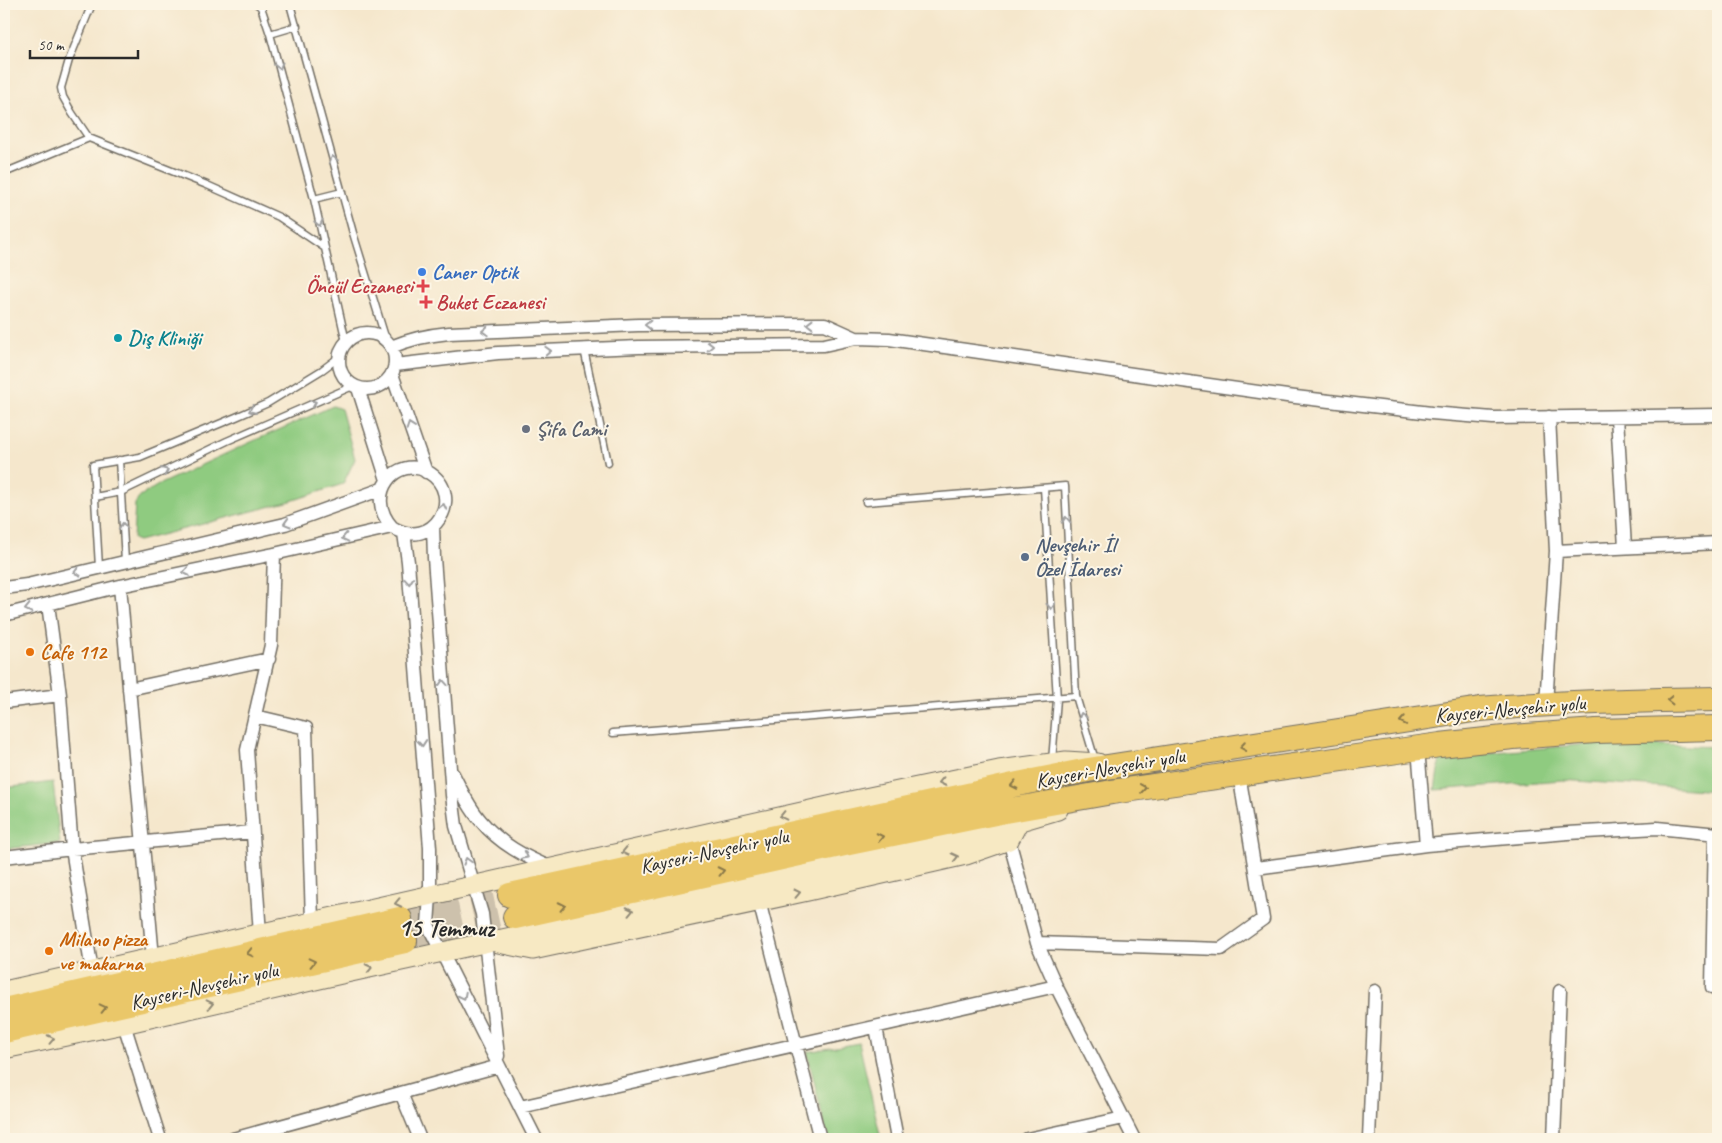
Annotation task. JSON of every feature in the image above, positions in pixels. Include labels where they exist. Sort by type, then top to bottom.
[{"type":"highway","name":"Kayseri-Nevşehir yolu","points":[[1718,699],[1633,700],[1489,708],[1103,765],[512,906],[1112,792],[1418,748],[1557,733],[1596,730],[1718,728]]},
{"type":"highway","name":"Kayseri-Nevşehir yolu","points":[[4,1010],[403,930],[4,1030]]},
{"type":"street","points":[[388,343],[448,333],[638,326],[825,324],[856,338]]},
{"type":"street","points":[[355,387],[366,390],[381,386],[393,369],[395,356],[388,343],[378,335],[361,333],[353,336],[341,349],[338,358],[342,374],[355,387],[385,485]]},
{"type":"street","points":[[393,369],[498,353],[639,347],[824,345],[856,338],[889,340],[1286,396],[1431,413],[1493,418],[1718,415],[1718,419]]},
{"type":"street","points":[[393,369],[426,472]]},
{"type":"street","points":[[1617,416],[1625,548]]},
{"type":"street","points":[[1546,704],[1556,551],[1549,417]]},
{"type":"street","points":[[4,615],[120,586],[274,554],[398,530],[419,533],[433,526],[440,518],[444,508],[445,497],[442,487],[435,478],[426,472],[416,469],[405,469],[396,473],[385,485],[380,499],[381,510],[385,519],[398,530],[408,562],[430,848],[428,925],[536,1139]]},
{"type":"street","points":[[4,588],[27,585],[285,524],[385,485]]},
{"type":"street","points":[[433,526],[449,768],[456,826],[482,914],[488,942],[499,1066]]},
{"type":"street","points":[[1556,551],[1718,543]]},
{"type":"street","points":[[260,934],[247,750],[269,660],[273,629],[274,554]]},
{"type":"street","points":[[120,586],[153,958]]},
{"type":"street","points":[[48,604],[60,695],[72,849],[92,971]]},
{"type":"street","points":[[129,689],[269,660]]},
{"type":"street","points":[[4,702],[60,695]]},
{"type":"street","points":[[255,716],[306,728],[312,921]]},
{"type":"street","points":[[1418,748],[1426,845]]},
{"type":"street","points":[[4,991],[855,800],[999,770],[1066,761],[1103,765]]},
{"type":"street","points":[[449,768],[470,806],[486,827],[516,851],[552,868]]},
{"type":"street","points":[[1037,943],[1221,949],[1263,919],[1239,774]]},
{"type":"street","points":[[4,1049],[954,841],[1018,823],[1112,792]]},
{"type":"street","points":[[488,942],[533,950],[966,855],[1009,840],[1018,823]]},
{"type":"street","points":[[1256,868],[1426,845],[1568,833],[1657,828],[1717,834],[1712,987],[1718,988]]},
{"type":"street","points":[[4,857],[252,832]]},
{"type":"street","points":[[1009,840],[1037,943],[1056,986],[1134,1139]]},
{"type":"street","points":[[759,901],[820,1139]]},
{"type":"street","points":[[520,1107],[1056,986]]},
{"type":"street","points":[[1369,1139],[1375,991]]},
{"type":"street","points":[[1554,1139],[1560,991]]},
{"type":"street","points":[[124,1024],[160,1139]]},
{"type":"street","points":[[876,1027],[897,1139]]},
{"type":"street","points":[[233,1139],[499,1066]]},
{"type":"street","points":[[402,1092],[420,1139]]},
{"type":"street","points":[[1027,1139],[1123,1118]]},
{"type":"lane","points":[[92,4],[69,60],[63,77],[62,88],[63,97],[89,138],[207,185],[271,213],[325,248]]},
{"type":"lane","points":[[269,4],[259,5],[270,34],[314,199],[346,342]]},
{"type":"lane","points":[[290,4],[342,192],[388,343]]},
{"type":"lane","points":[[270,34],[296,26]]},
{"type":"lane","points":[[4,173],[89,138]]},
{"type":"lane","points":[[314,199],[342,192]]},
{"type":"lane","points":[[584,349],[608,463]]},
{"type":"lane","points":[[100,567],[93,465],[140,456],[164,448],[268,403],[338,358]]},
{"type":"lane","points":[[95,497],[121,492],[227,441],[355,387]]},
{"type":"lane","points":[[119,460],[125,561]]},
{"type":"lane","points":[[866,502],[1065,486],[1076,696],[1103,765]]},
{"type":"lane","points":[[1044,488],[1057,699],[1052,763]]},
{"type":"lane","points":[[613,732],[1057,699],[1076,696]]},
{"type":"green space","points":[[333,406],[341,409],[355,459],[343,484],[291,501],[138,541],[133,539],[135,504],[140,496],[160,484]]},
{"type":"green space","points":[[1602,743],[1718,747],[1718,791],[1562,780],[1435,790],[1440,757]]},
{"type":"green space","points":[[53,782],[60,843],[4,849],[4,788]]},
{"type":"green space","points":[[859,1043],[881,1139],[828,1139],[807,1052]]},
{"type":"tunnel","points":[[400,919],[510,895]]},
{"type":"tunnel","points":[[405,941],[515,917]]},
{"type":"place","name":"Caner Optik","points":[[422,272]]},
{"type":"place","name":"Öncül Eczanesi","points":[[423,286]]},
{"type":"place","name":"Buket Eczanesi","points":[[426,302]]},
{"type":"place","name":"Diş Kliniği","points":[[118,338]]},
{"type":"place","name":"Şifa Cami","points":[[526,429]]},
{"type":"place","name":"Nevşehir İl Özel İdaresi","points":[[1025,557]]},
{"type":"place","name":"Cafe 112","points":[[30,652]]},
{"type":"place","name":"Milano pizza ve makarna","points":[[49,951]]},
{"type":"district","name":"15 Temmuz","points":[[446,927]]}]
